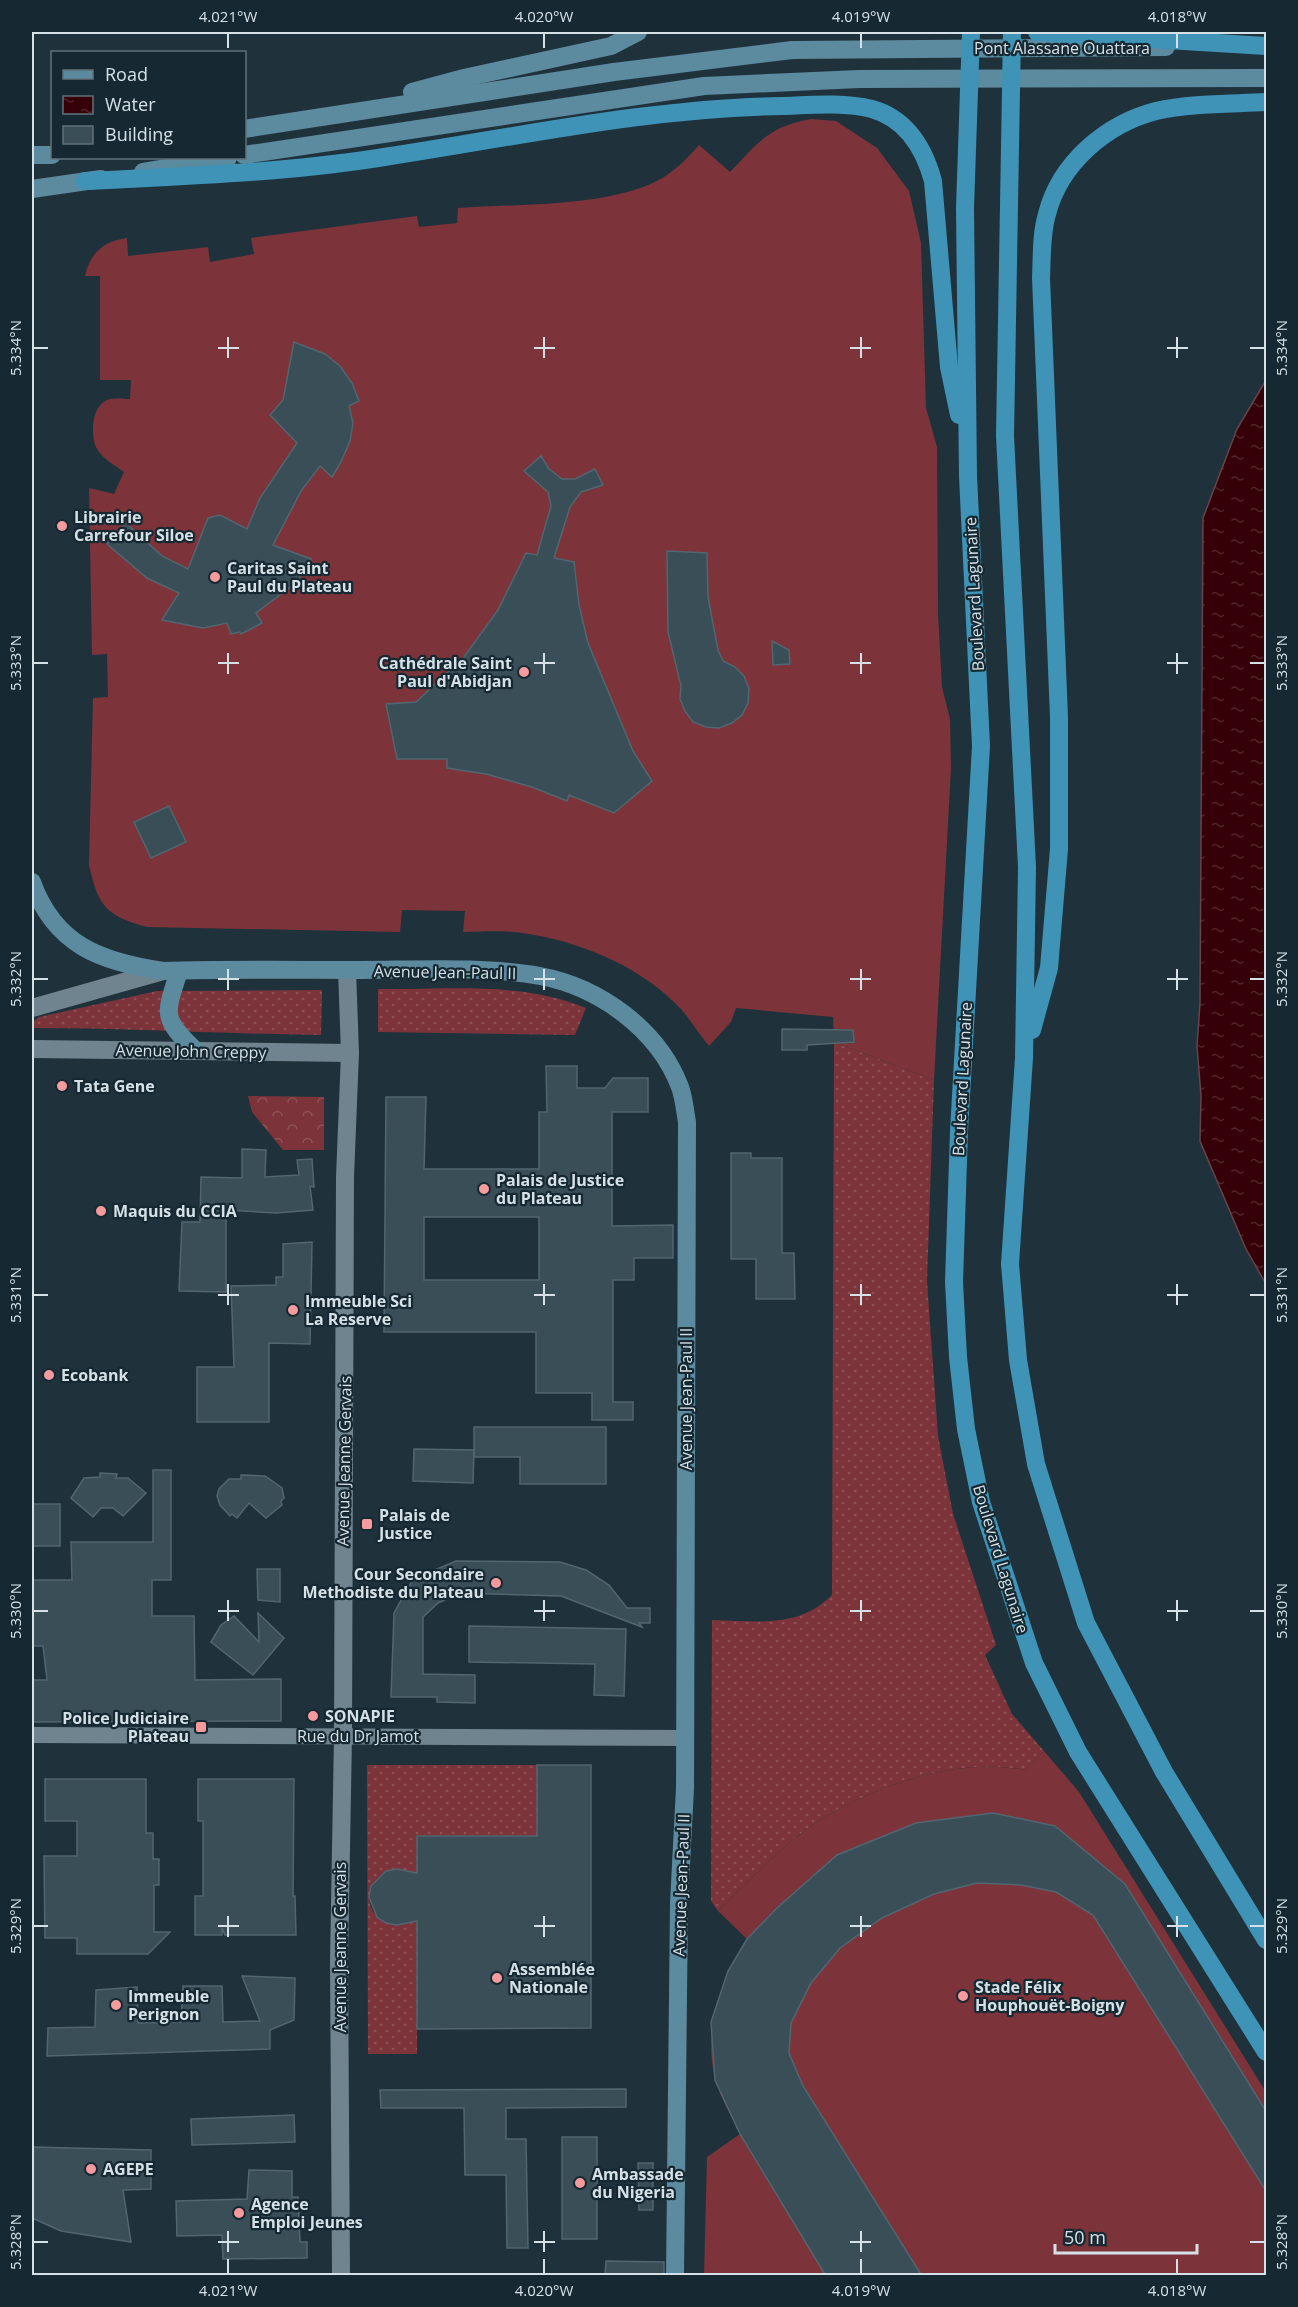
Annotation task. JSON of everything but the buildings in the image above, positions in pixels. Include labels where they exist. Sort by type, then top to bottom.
[{"type":"highway","points":[[962,32],[968,84]]},
{"type":"highway","name":"Boulevard Lagunaire","points":[[971,32],[965,208],[968,476],[981,746],[959,1131],[954,1282],[958,1357],[966,1429],[981,1502],[1034,1663],[1078,1752],[1266,2052]]},
{"type":"highway","points":[[1012,32],[1005,436],[1027,867],[1024,1058],[1010,1264],[1018,1360],[1036,1464],[1086,1623],[1164,1772],[1266,1941]]},
{"type":"highway","points":[[1037,32],[1266,46]]},
{"type":"highway","points":[[1024,1058],[1048,968],[1059,849],[1059,717],[1046,429],[1042,242],[1046,215],[1058,183],[1084,151],[1111,130],[1143,116],[1191,106],[1266,102]]},
{"type":"highway","points":[[85,182],[345,163],[661,114],[750,106],[836,105],[872,110],[899,122],[916,140],[926,156],[933,181],[950,367],[968,476]]},
{"type":"main road","points":[[246,129],[335,113],[464,78],[611,46],[638,32]]},
{"type":"main road","name":"Pont Alassane Ouattara","points":[[335,113],[698,61],[792,50],[1266,46]]},
{"type":"main road","name":"Pont Alassane Ouattara","points":[[246,155],[704,86],[859,79],[1266,78]]},
{"type":"main road","points":[[32,155],[51,155]]},
{"type":"main road","points":[[32,189],[222,159]]},
{"type":"main road","name":"Avenue Jean-Paul II","points":[[32,882],[55,924],[75,942],[107,960],[171,971],[347,970],[526,974],[550,979],[611,1004],[626,1014],[651,1039],[670,1066],[680,1088],[687,1122],[685,1738],[679,1902],[675,2276]]},
{"type":"main road","points":[[171,971],[168,1017],[174,1030],[195,1050]]},
{"type":"street","name":"Avenue Jeanne Gervais","points":[[342,2276],[339,1961],[343,1736],[345,1177],[350,1053],[347,970]]},
{"type":"street","name":"Avenue Jean-Paul II","points":[[32,1008],[171,971]]},
{"type":"street","name":"Avenue John Creppy","points":[[32,1049],[350,1053]]},
{"type":"street","name":"Rue du Dr Jamot","points":[[32,1735],[685,1738]]},
{"type":"green space","points":[[811,119],[836,121],[877,148],[909,191],[921,243],[926,408],[937,447],[938,614],[942,687],[950,719],[951,768],[934,1080],[834,1042],[833,1017],[736,1008],[731,1022],[709,1046],[675,1003],[659,989],[624,966],[585,948],[544,937],[508,932],[463,932],[465,911],[402,910],[400,932],[147,927],[122,918],[106,907],[100,900],[89,865],[93,698],[108,697],[107,654],[92,655],[89,488],[114,494],[124,472],[105,458],[96,447],[93,426],[96,412],[105,401],[130,399],[131,380],[100,380],[100,276],[85,276],[94,255],[105,245],[127,238],[128,256],[208,247],[210,262],[254,254],[251,238],[417,216],[419,227],[457,223],[458,208],[560,203],[612,196],[657,181],[680,165],[699,145],[730,172],[757,144],[774,131]]},
{"type":"green space","points":[[378,989],[510,990],[561,999],[586,1008],[575,1035],[378,1032]]},
{"type":"green space","points":[[322,990],[321,1035],[34,1028],[34,1021],[39,1017],[157,991]]},
{"type":"green space","points":[[834,1042],[934,1080],[927,1281],[938,1436],[953,1514],[996,1645],[985,1655],[1012,1714],[1044,1751],[1025,1770],[974,1767],[948,1770],[898,1783],[851,1803],[828,1815],[800,1835],[718,1911],[711,1901],[712,1620],[776,1621],[791,1618],[819,1606],[832,1595]]},
{"type":"green space","points":[[248,1096],[324,1097],[324,1150],[283,1150],[252,1112]]},
{"type":"green space","name":"Stade Félix Houphouët-Boigny","points":[[1044,1751],[1079,1792],[1266,2092],[1266,2275],[704,2276],[707,2157],[740,2134],[715,2079],[711,2041],[716,2006],[722,1989],[747,1939],[718,1911],[799,1835],[828,1815],[851,1803],[898,1783],[948,1770],[999,1767],[1025,1770]]},
{"type":"green space","points":[[367,1765],[537,1765],[537,1836],[418,1836],[417,1877],[408,1871],[386,1871],[375,1881],[370,1892],[370,1903],[381,1920],[404,1923],[417,1917],[417,2054],[368,2054]]},
{"type":"water","points":[[1266,380],[1266,1284],[1246,1249],[1200,1141],[1201,1096],[1197,1046],[1200,1003],[1203,518],[1237,429]]},
{"type":"place","name":"Librairie Carrefour Siloe","points":[[62,526]]},
{"type":"place","name":"Caritas Saint Paul du Plateau","points":[[215,577]]},
{"type":"place","name":"Cathédrale Saint Paul d'Abidjan","points":[[524,672]]},
{"type":"place","name":"Tata Gene","points":[[62,1086]]},
{"type":"place","name":"Palais de Justice du Plateau","points":[[484,1189]]},
{"type":"place","name":"Maquis du CCIA","points":[[101,1211]]},
{"type":"place","name":"Immeuble Sci La Reserve","points":[[293,1310]]},
{"type":"place","name":"Ecobank","points":[[49,1375]]},
{"type":"place","name":"Palais de Justice","points":[[367,1524]]},
{"type":"place","name":"Cour Secondaire Methodiste du Plateau","points":[[496,1583]]},
{"type":"place","name":"SONAPIE","points":[[313,1716]]},
{"type":"place","name":"Police Judiciaire Plateau","points":[[201,1727]]},
{"type":"place","name":"Assemblée Nationale","points":[[497,1978]]},
{"type":"place","name":"Stade Félix Houphouët-Boigny","points":[[963,1996]]},
{"type":"place","name":"Immeuble Perignon","points":[[116,2005]]},
{"type":"place","name":"AGEPE","points":[[91,2169]]},
{"type":"place","name":"Ambassade du Nigeria","points":[[580,2183]]},
{"type":"place","name":"Agence Emploi Jeunes","points":[[239,2213]]}]
